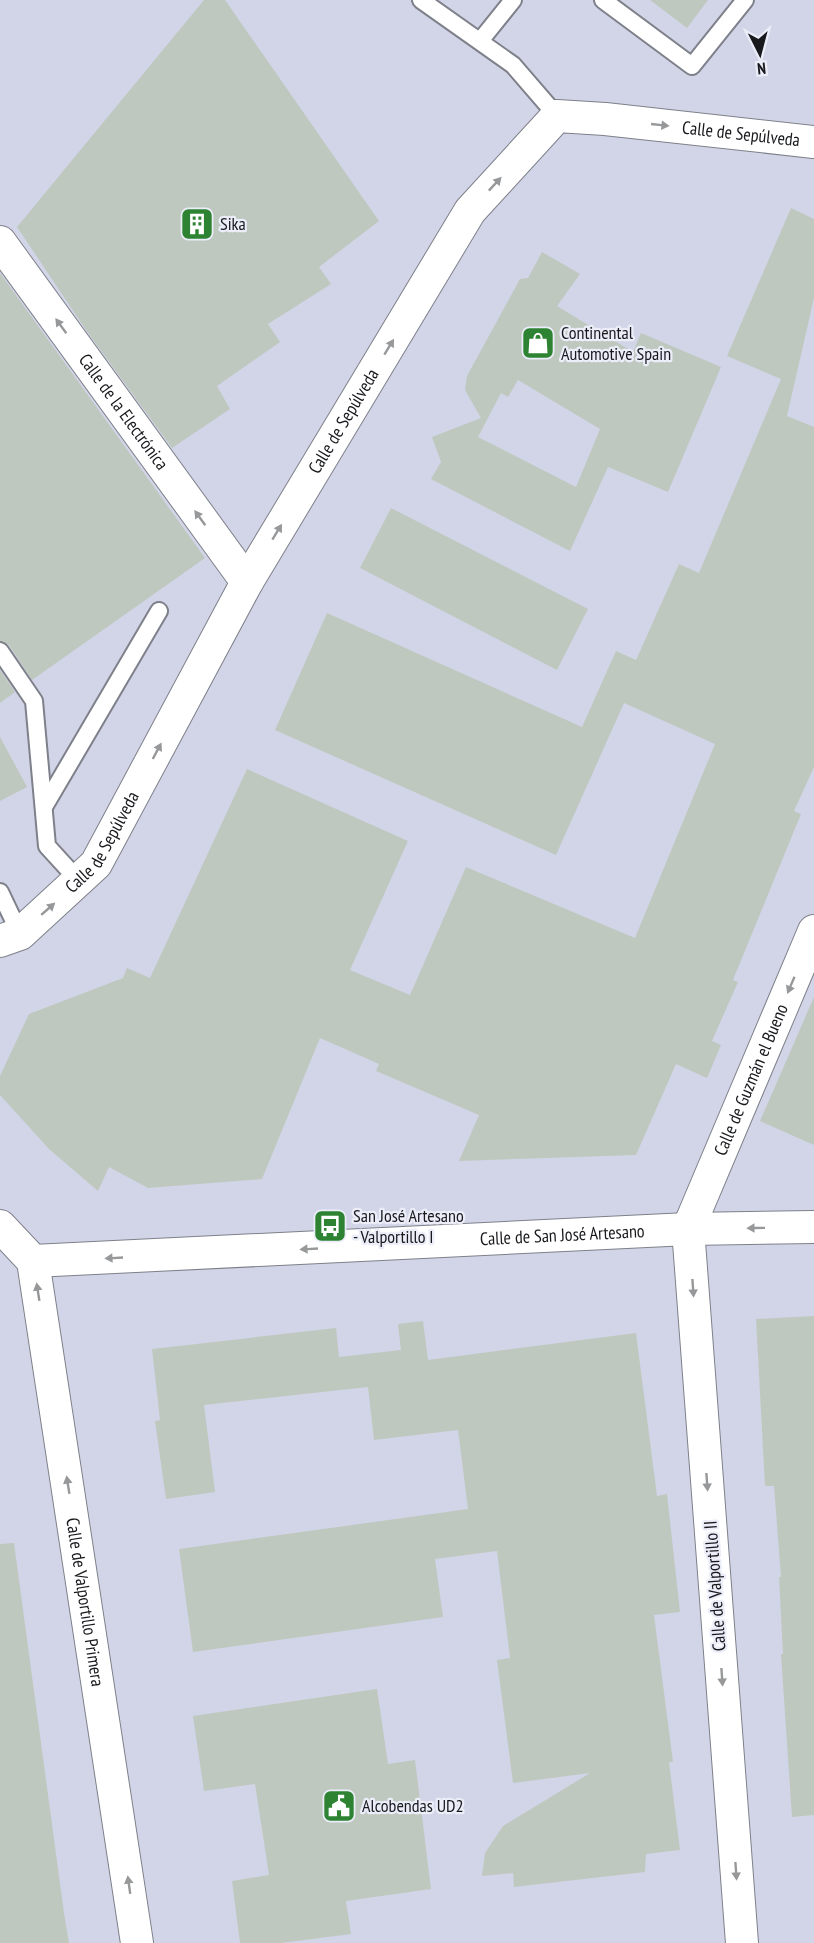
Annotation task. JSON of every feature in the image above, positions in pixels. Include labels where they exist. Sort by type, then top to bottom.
[{"type":"street","name":"Calle de Sepúlveda","points":[[10,938],[96,864],[247,582],[470,211],[557,116],[605,119],[814,142]]},
{"type":"street","name":"Calle de la Electrónica","points":[[0,242],[247,582]]},
{"type":"street","name":"Calle de Guzmán el Bueno","points":[[688,1229],[814,931]]},
{"type":"street","points":[[0,1226],[33,1261]]},
{"type":"street","name":"Calle de San José Artesano","points":[[33,1261],[688,1229],[814,1227]]},
{"type":"street","name":"Calle de Valportillo II","points":[[688,1229],[742,1943]]},
{"type":"street","name":"Calle de Valportillo Primera","points":[[33,1261],[138,1943]]},
{"type":"lane","points":[[421,0],[513,65],[557,116]]},
{"type":"lane","points":[[480,41],[513,0]]},
{"type":"lane","points":[[603,0],[692,66],[745,0]]},
{"type":"lane","points":[[44,807],[159,610]]},
{"type":"lane","points":[[0,651],[34,701],[47,846],[79,881]]},
{"type":"lane","points":[[0,892],[10,938]]},
{"type":"shaded area","points":[[0,0],[814,0],[814,1943],[0,1943]]},
{"type":"building","name":"Sika","points":[[204,0],[225,0],[379,221],[319,267],[331,284],[268,324],[280,342],[217,386],[230,409],[172,448],[88,333],[17,227]]},
{"type":"building","points":[[650,0],[708,0],[687,28]]},
{"type":"building","points":[[791,208],[814,219],[814,298],[787,416],[814,427],[814,767],[794,811],[801,814],[733,980],[738,982],[712,1041],[721,1045],[707,1078],[676,1064],[636,1155],[459,1161],[479,1115],[376,1071],[379,1064],[320,1038],[262,1179],[148,1188],[109,1167],[98,1191],[49,1149],[0,1095],[0,1076],[29,1014],[123,978],[127,968],[150,978],[247,769],[408,841],[350,970],[410,995],[466,867],[635,938],[715,744],[624,703],[556,855],[275,730],[327,613],[582,727],[616,651],[636,660],[679,564],[699,573],[781,379],[727,356]]},
{"type":"building","points":[[542,252],[580,274],[557,306],[633,352],[641,333],[721,367],[668,492],[608,467],[570,551],[431,479],[441,462],[432,437],[481,418],[465,390],[467,376],[520,279],[528,278]],"holes":[[[518,380],[600,429],[576,487],[478,437],[501,393],[508,397]]]},
{"type":"building","points":[[0,273],[205,558],[32,680],[9,645],[0,641]]},
{"type":"building","points":[[391,508],[588,609],[557,670],[360,568]]},
{"type":"building","points":[[0,670],[15,692],[0,703]]},
{"type":"building","points":[[0,737],[27,787],[0,801]]},
{"type":"building","points":[[814,997],[814,1145],[760,1121]]},
{"type":"building","points":[[814,1316],[814,1815],[792,1817],[781,1654],[783,1654],[779,1577],[781,1577],[774,1486],[765,1486],[756,1319]]},
{"type":"building","points":[[423,1321],[428,1360],[636,1333],[657,1496],[667,1494],[680,1612],[654,1615],[673,1762],[669,1762],[680,1850],[646,1854],[645,1872],[514,1887],[513,1873],[482,1876],[485,1853],[503,1826],[590,1773],[513,1783],[497,1660],[510,1658],[497,1551],[435,1559],[443,1617],[193,1652],[179,1549],[468,1509],[458,1430],[374,1440],[368,1387],[204,1405],[215,1492],[166,1499],[155,1421],[160,1420],[152,1349],[336,1328],[339,1357],[401,1350],[398,1324]]},
{"type":"building","points":[[14,1543],[69,1943],[0,1943],[0,1544]]},
{"type":"building","points":[[377,1689],[388,1764],[415,1760],[431,1889],[346,1901],[351,1934],[281,1943],[240,1943],[232,1881],[269,1875],[255,1784],[204,1791],[193,1716]]},
{"type":"place","name":"Sika","points":[[197,224]]},
{"type":"place","name":"Continental Automotive Spain","points":[[538,343]]},
{"type":"place","name":"San José Artesano - Valportillo I","points":[[330,1226]]},
{"type":"place","name":"Alcobendas UD2","points":[[339,1806]]}]
